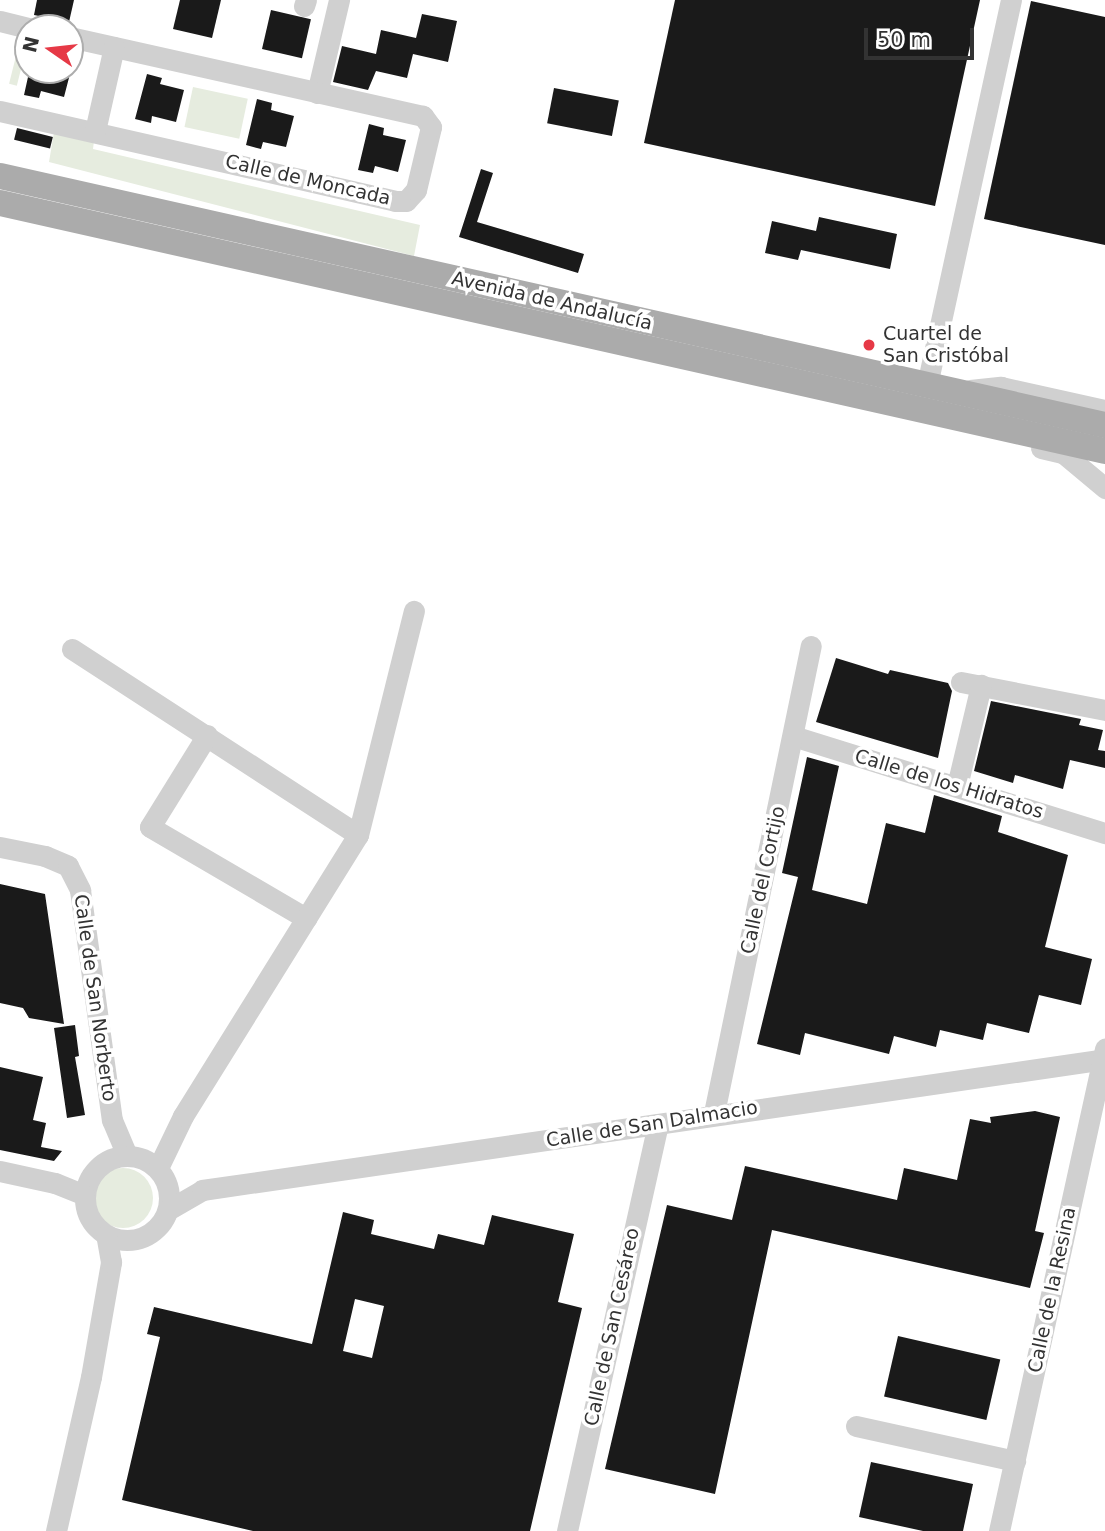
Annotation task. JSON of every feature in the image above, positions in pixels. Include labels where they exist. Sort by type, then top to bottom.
[{"type":"main road","name":"Avenida de Andalucía","points":[[0,176],[1105,425]]},
{"type":"main road","name":"Avenida de Andalucía","points":[[0,203],[1105,451]]},
{"type":"street","points":[[317,93],[339,0]]},
{"type":"street","points":[[927,385],[1011,0]]},
{"type":"street","name":"Calle de Moncada","points":[[0,111],[346,190],[406,201],[416,190],[431,127],[423,116],[84,40]]},
{"type":"street","points":[[95,131],[114,47]]},
{"type":"street","name":"Avenida de Andalucía","points":[[799,384],[833,399],[1063,453],[1105,488]]},
{"type":"street","points":[[957,391],[1001,387],[1105,410]]},
{"type":"street","points":[[161,1173],[183,1116],[358,835],[414,611]]},
{"type":"street","name":"Calle del Cortijo","points":[[714,1114],[811,646]]},
{"type":"street","points":[[72,649],[358,835]]},
{"type":"street","points":[[957,786],[971,683],[1105,710]]},
{"type":"street","points":[[207,735],[150,827],[306,918]]},
{"type":"street","name":"Calle de los Hidratos","points":[[793,736],[1105,832]]},
{"type":"street","name":"Calle de San Norberto","points":[[0,846],[45,856],[68,866],[80,890],[113,1120],[109,1163]]},
{"type":"street","name":"Calle de San Dalmacio","points":[[168,1210],[202,1190],[1104,1055]]},
{"type":"street","name":"Calle de la Resina","points":[[999,1531],[1104,1055]]},
{"type":"street","name":"Calle de San Cesáreo","points":[[567,1531],[657,1124]]},
{"type":"street","points":[[55,1183],[109,1163],[138,1157],[161,1173],[169,1194],[168,1210],[160,1225],[147,1236],[130,1241],[106,1236],[94,1225],[86,1211],[84,1195],[109,1163]]},
{"type":"street","points":[[0,1171],[55,1183],[84,1195]]},
{"type":"street","name":"Calle de San Dalmacio","points":[[161,1173],[202,1190]]},
{"type":"street","points":[[56,1531],[91,1377],[111,1262],[106,1236]]},
{"type":"street","points":[[111,1262],[130,1241]]},
{"type":"street","points":[[856,1426],[1015,1461]]},
{"type":"shaded area","points":[[14,64],[14,84],[17,86],[9,84]]},
{"type":"shaded area","points":[[193,87],[248,99],[239,139],[184,127]]},
{"type":"shaded area","points":[[54,132],[94,141],[93,149],[420,225],[414,256],[49,162]]},
{"type":"shaded area","points":[[123,1168],[140,1173],[148,1181],[153,1198],[148,1215],[140,1223],[123,1228],[106,1223],[98,1215],[93,1198],[98,1181],[106,1173]]},
{"type":"building","points":[[37,0],[74,0],[71,14],[34,14]]},
{"type":"building","points":[[180,0],[221,0],[212,38],[173,29]]},
{"type":"building","points":[[675,0],[980,0],[935,206],[644,143]]},
{"type":"building","points":[[1031,1],[1105,17],[1105,245],[984,219]]},
{"type":"building","points":[[271,10],[311,19],[302,58],[262,49]]},
{"type":"building","points":[[422,14],[457,21],[448,62],[413,54],[407,78],[376,71],[368,90],[333,82],[342,46],[376,54],[381,30],[416,38]]},
{"type":"building","points":[[147,74],[162,78],[160,84],[184,90],[176,122],[152,116],[151,123],[135,119]]},
{"type":"building","points":[[26,84],[67,84],[64,97],[41,91],[39,98],[24,95]]},
{"type":"building","points":[[554,88],[619,101],[612,136],[547,123]]},
{"type":"building","points":[[257,99],[272,103],[271,110],[294,116],[286,147],[263,142],[261,149],[246,145]]},
{"type":"building","points":[[369,124],[384,128],[383,135],[406,140],[398,172],[375,166],[373,173],[358,170]]},
{"type":"building","points":[[17,128],[53,137],[50,149],[14,140]]},
{"type":"building","points":[[481,169],[493,173],[477,222],[584,254],[578,273],[459,237]]},
{"type":"building","points":[[819,217],[897,234],[890,269],[801,250],[798,260],[765,253],[772,221],[816,231]]},
{"type":"building","points":[[836,658],[888,674],[890,670],[948,683],[952,691],[938,758],[816,722]]},
{"type":"building","points":[[991,701],[1081,719],[1079,725],[1103,730],[1098,750],[1105,751],[1105,768],[1070,760],[1063,789],[1015,775],[1013,783],[974,771]]},
{"type":"building","points":[[807,757],[839,766],[812,890],[867,904],[886,823],[925,833],[934,795],[1002,816],[998,832],[1068,855],[1045,947],[1092,959],[1081,1005],[1039,995],[1029,1033],[987,1023],[983,1040],[940,1030],[936,1047],[894,1036],[889,1054],[805,1033],[800,1055],[757,1044],[798,877],[782,873]]},
{"type":"building","points":[[0,884],[45,894],[64,1024],[29,1018],[23,1008],[0,1003]]},
{"type":"building","points":[[75,1025],[79,1056],[75,1057],[85,1115],[67,1118],[54,1028]]},
{"type":"building","points":[[0,1067],[43,1077],[33,1120],[46,1123],[41,1147],[62,1151],[54,1161],[0,1150]]},
{"type":"building","points":[[1035,1111],[1060,1117],[1035,1231],[1044,1233],[1030,1288],[772,1230],[715,1494],[605,1469],[667,1205],[732,1220],[745,1166],[897,1200],[904,1168],[957,1180],[970,1119],[991,1123],[990,1117]]},
{"type":"building","points":[[343,1212],[374,1220],[371,1234],[434,1249],[438,1234],[484,1245],[492,1215],[574,1234],[558,1302],[582,1308],[530,1531],[253,1531],[122,1500],[160,1337],[147,1334],[154,1307],[312,1344]],"holes":[[[355,1299],[384,1306],[372,1358],[343,1351]]]},
{"type":"building","points":[[898,1336],[1000,1360],[986,1420],[884,1396]]},
{"type":"building","points":[[871,1462],[973,1484],[963,1531],[923,1531],[859,1517]]},
{"type":"place","name":"Cuartel de San Cristóbal","points":[[869,345]]}]
